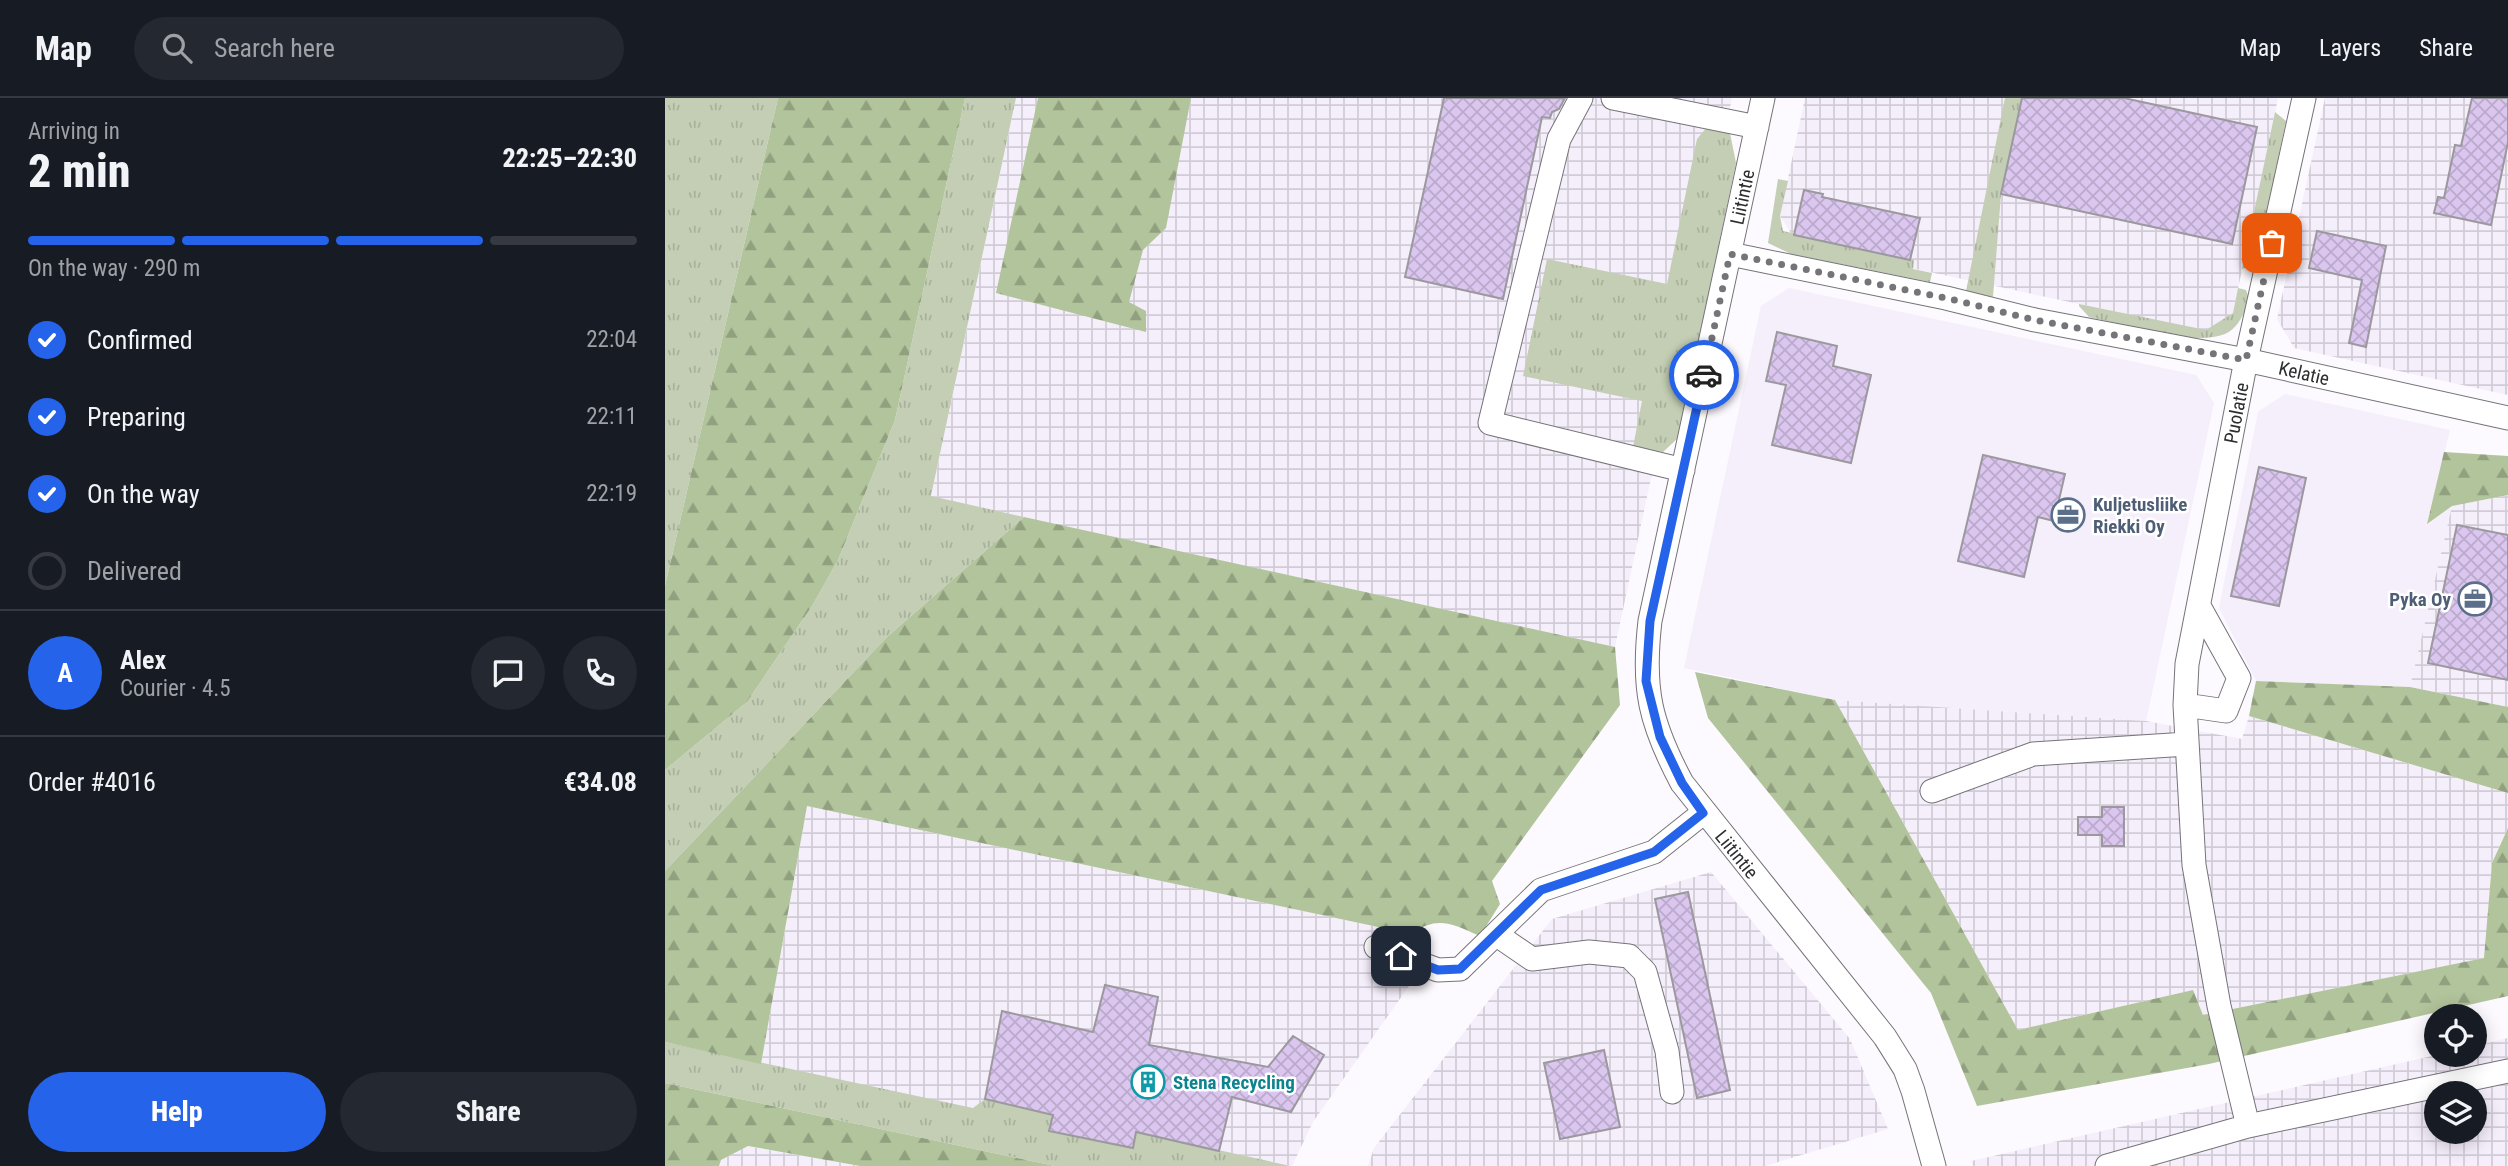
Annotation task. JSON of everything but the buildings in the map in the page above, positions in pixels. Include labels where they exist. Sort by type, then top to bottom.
[{"type":"street","points":[[1581,98],[1559,139],[1490,423],[1683,470]]},
{"type":"street","points":[[1613,98],[1757,127]]},
{"type":"street","name":"Liitintie","points":[[1763,98],[1650,621],[1646,681],[1660,737],[1682,783],[1703,813],[1885,1037],[1905,1069],[1934,1166]]},
{"type":"street","name":"Puolatie","points":[[2248,1126],[2219,1006],[2194,865],[2185,705],[2187,664],[2246,360],[2304,98]]},
{"type":"street","name":"Kelatie","points":[[1730,254],[1946,298],[2035,320],[2246,360],[2508,418]]},
{"type":"street","points":[[2185,705],[2226,711],[2239,678],[2200,606]]},
{"type":"street","points":[[1932,791],[2033,754],[2187,744]]},
{"type":"street","points":[[1376,947],[1438,970],[1460,969],[1541,890],[1654,852],[1703,813]]},
{"type":"street","points":[[1497,935],[1532,958],[1589,952],[1629,956],[1645,972],[1667,1052],[1672,1092]]},
{"type":"street","points":[[2107,1166],[2248,1126],[2508,1071]]},
{"type":"shaded area","points":[[1016,98],[1732,98],[1615,647],[931,497]]},
{"type":"shaded area","points":[[1805,98],[2278,98],[2233,313],[2206,331],[1798,244],[1780,216]]},
{"type":"shaded area","points":[[2325,98],[2508,98],[2508,395],[2294,348],[2277,319]]},
{"type":"shaded area","points":[[1789,288],[2196,375],[2214,403],[2146,721],[1835,700],[1684,668],[1761,306]],"holes":[[[1777,332],[1837,346],[1833,366],[1871,375],[1851,462],[1773,445],[1786,385],[1766,381]]]},
{"type":"shaded area","points":[[2285,394],[2450,430],[2427,523],[2452,506],[2410,687],[2256,681],[2219,608],[2258,412]]},
{"type":"shaded area","name":"Pyka Oy","points":[[2508,495],[2508,707],[2410,687],[2452,506]]},
{"type":"shaded area","points":[[1835,700],[2146,721],[2242,739],[2249,716],[2508,793],[2508,828],[2492,863],[2485,958],[2203,1015],[2193,990],[2018,1030]]},
{"type":"shaded area","points":[[807,806],[1411,934],[1392,979],[1409,986],[1313,1122],[1292,1166],[1136,1133],[1133,1148],[1049,1131],[1052,1114],[974,1109],[761,1064]]},
{"type":"shaded area","points":[[1711,872],[1850,1039],[1888,1129],[1765,1166],[1368,1166],[1374,1148],[1552,919]]},
{"type":"shaded area","points":[[2508,1038],[2508,1166],[1973,1166],[1971,1161],[2424,1058],[2424,1067],[2487,1067],[2487,1043]]},
{"type":"shaded area","points":[[747,1146],[860,1166],[719,1166],[721,1160]]},
{"type":"green space","points":[[665,98],[778,98],[665,586]]},
{"type":"green space","points":[[778,98],[965,98],[895,420],[838,560],[812,606],[747,702],[665,770],[665,586]]},
{"type":"green space","points":[[965,98],[1016,98],[931,496],[1024,517],[887,637],[665,871],[665,770],[747,702],[812,606],[838,560],[895,420]]},
{"type":"green space","points":[[1038,98],[1191,98],[1166,228],[1143,250],[1129,302],[1146,311],[1146,332],[996,293]]},
{"type":"green space","points":[[2005,98],[2022,98],[2001,194],[1993,297],[1966,291]]},
{"type":"green space","points":[[2275,112],[2286,121],[2256,264],[2242,269]]},
{"type":"green space","points":[[1707,127],[1730,133],[1736,163],[1678,438],[1663,452],[1633,447],[1642,401],[1523,376],[1547,259],[1667,284],[1697,139]]},
{"type":"green space","points":[[1778,179],[1788,181],[1780,216],[1783,231],[1914,260],[1913,269],[1932,273],[1930,282],[1791,254],[1768,243]]},
{"type":"green space","points":[[2238,288],[2246,290],[2249,298],[2241,318],[2230,331],[2211,337],[2177,336],[2139,329],[2089,317],[2079,306],[2206,330],[2233,313]]},
{"type":"green space","points":[[2444,452],[2508,456],[2508,495],[2452,506],[2427,524]]},
{"type":"green space","points":[[1024,517],[1615,647],[1620,705],[1492,881],[1500,904],[1480,936],[1445,923],[1429,925],[1411,934],[807,806],[761,1064],[665,1042],[665,871],[887,637]]},
{"type":"green space","points":[[1695,672],[1835,700],[2018,1030],[2193,990],[2203,1015],[2484,958],[2492,863],[2508,828],[2508,996],[2473,1004],[2424,1004],[2424,1015],[2209,1064],[1977,1106],[1931,993],[1708,718]]},
{"type":"green space","points":[[2256,681],[2410,687],[2508,707],[2508,793],[2249,716]]},
{"type":"green space","points":[[665,1042],[973,1108],[985,1099],[1053,1115],[1049,1131],[1132,1148],[1136,1132],[1291,1166],[1055,1166],[665,1083]]},
{"type":"green space","points":[[665,1083],[1055,1166],[860,1166],[748,1146],[721,1160],[719,1166],[665,1166]]},
{"type":"way so far","points":[[1704,375],[1730,254],[1946,298],[2035,320],[2246,360],[2272,243]]},
{"type":"place","name":"Kuljetusliike Riekki Oy","points":[[2068,515]]},
{"type":"place","name":"Pyka Oy","points":[[2475,599]]},
{"type":"place","name":"Stena Recycling","points":[[1148,1082]]},
{"type":"route","points":[[1401,956],[1438,970],[1460,969],[1541,890],[1654,852],[1703,813],[1682,783],[1660,737],[1646,681],[1646,655],[1650,621],[1704,375]]}]
